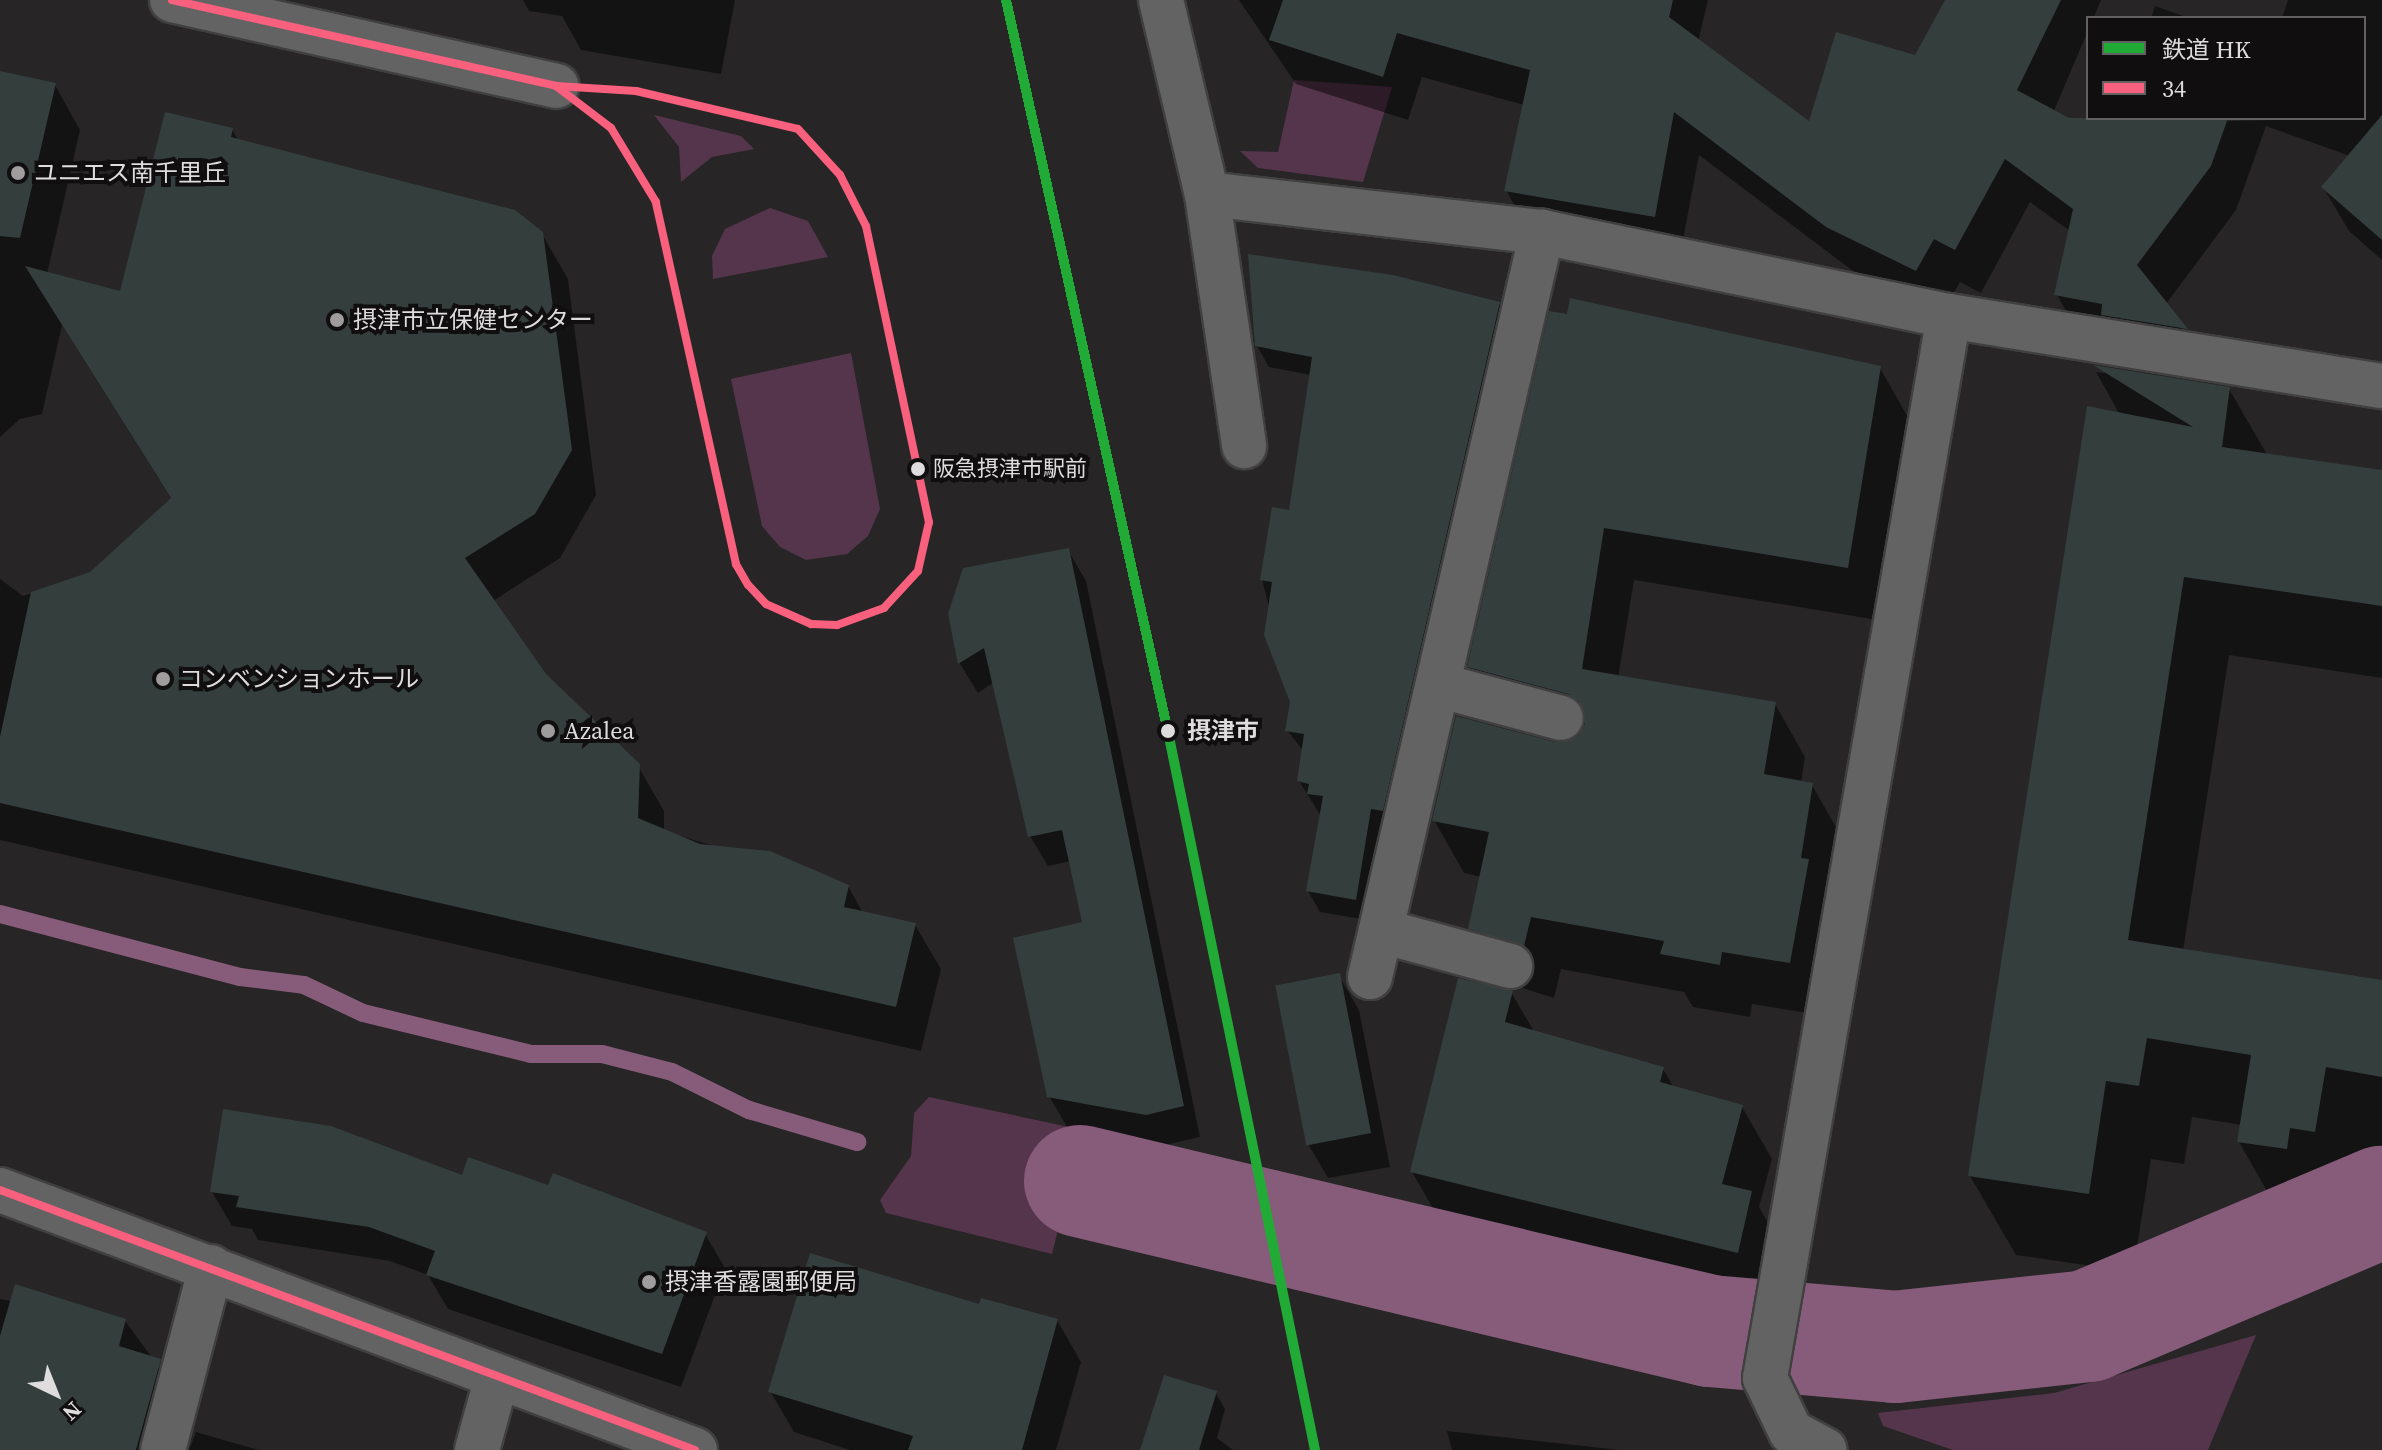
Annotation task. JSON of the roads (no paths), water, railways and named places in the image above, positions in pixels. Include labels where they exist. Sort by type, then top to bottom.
[{"type":"street","points":[[172,0],[556,86]]},
{"type":"street","points":[[1161,0],[1207,194],[1244,446]]},
{"type":"street","points":[[1207,194],[1542,232],[1949,316],[2382,386]]},
{"type":"street","points":[[1370,977],[1441,686],[1542,232]]},
{"type":"street","points":[[1825,1450],[1791,1432],[1765,1378],[1949,316]]},
{"type":"street","points":[[1441,686],[1561,718]]},
{"type":"street","points":[[1382,931],[1510,966]]},
{"type":"street","points":[[0,1190],[695,1450]]},
{"type":"street","points":[[163,1450],[211,1267]]},
{"type":"street","points":[[477,1450],[497,1377]]},
{"type":"waterway","points":[[0,914],[240,977],[304,985],[363,1013],[531,1054],[602,1054],[672,1072],[749,1110],[857,1142]]},
{"type":"waterway","points":[[1080,1181],[1710,1331],[1895,1347],[2088,1326],[2382,1202]]},
{"type":"rail line","name":"HK","points":[[1006,0],[1168,732],[1315,1450]]},
{"type":"place","name":"ユニエス南千里丘","points":[[18,173]]},
{"type":"place","name":"摂津市立保健センター","points":[[337,320]]},
{"type":"place","name":"阪急摂津市駅前","points":[[918,469]]},
{"type":"place","name":"コンベンションホール","points":[[163,679]]},
{"type":"place","name":"Azalea","points":[[548,731]]},
{"type":"place","name":"摂津市","points":[[1168,731]]},
{"type":"place","name":"摂津香露園郵便局","points":[[649,1282]]}]
